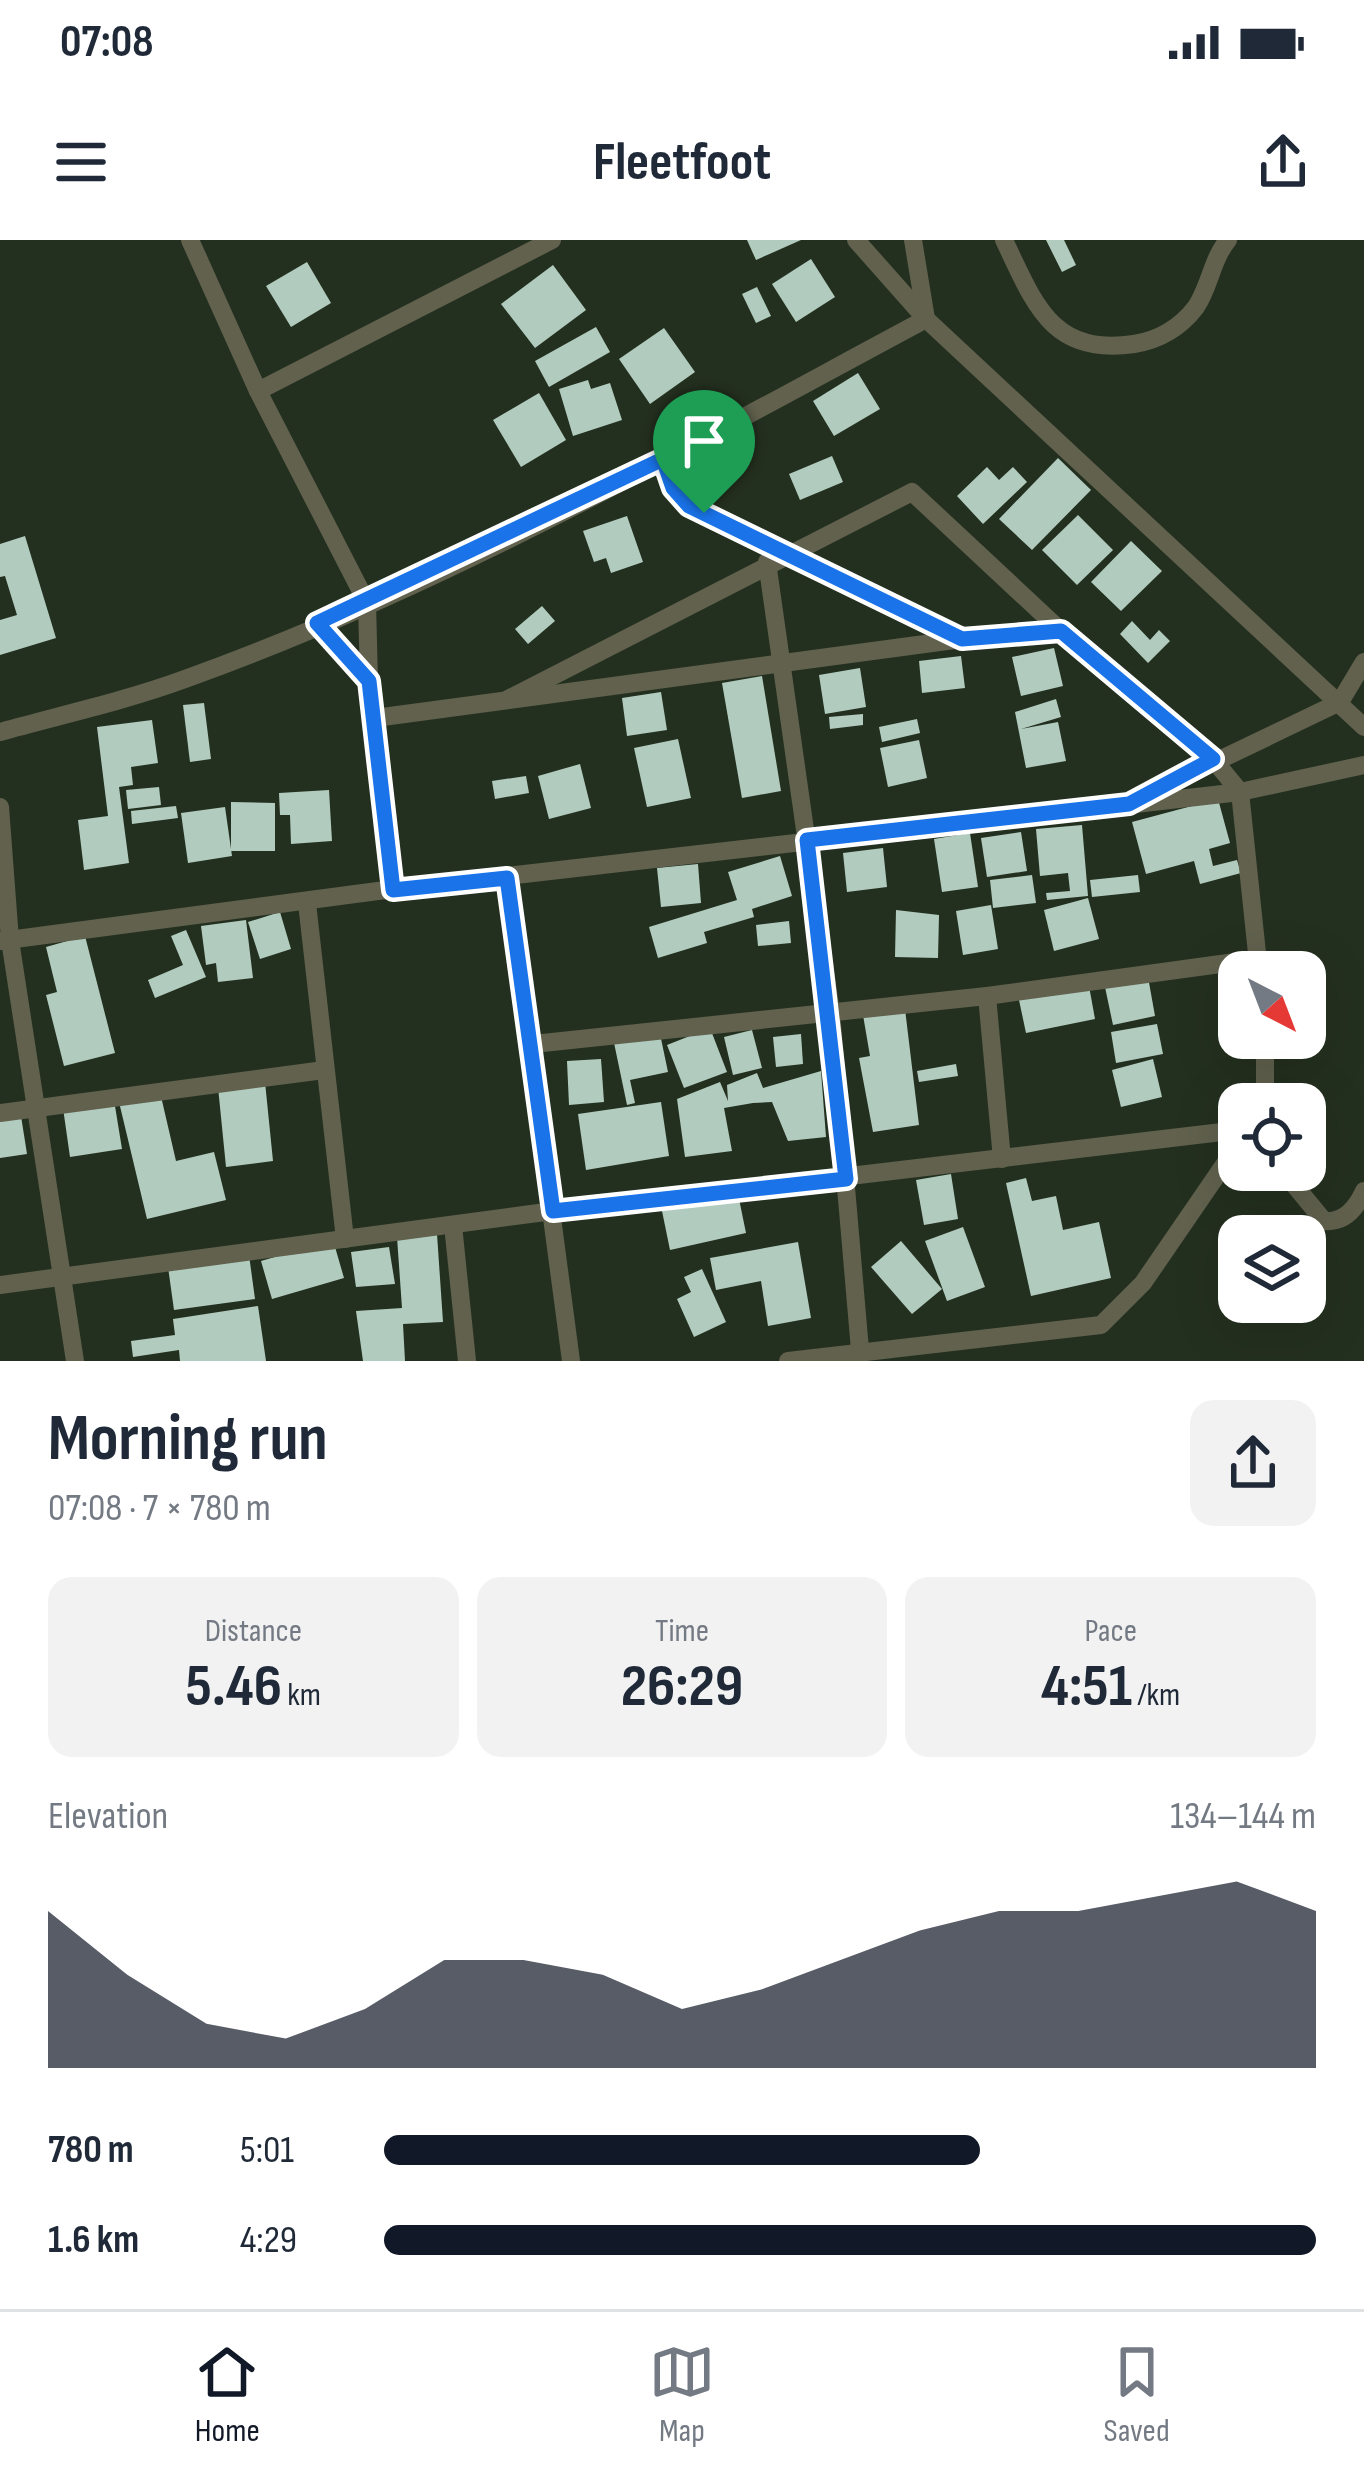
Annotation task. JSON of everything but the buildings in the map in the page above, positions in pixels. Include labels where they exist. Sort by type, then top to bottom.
[{"type":"street","points":[[190,240],[258,391],[367,603],[369,681],[393,890]]},
{"type":"street","points":[[258,391],[553,240]]},
{"type":"street","points":[[856,240],[926,320],[1363,724]]},
{"type":"street","points":[[913,240],[926,320]]},
{"type":"street","points":[[1004,240],[1052,327],[1075,343],[1101,349],[1155,340],[1177,326],[1196,307],[1228,240]]},
{"type":"street","points":[[0,732],[179,681],[367,603],[663,459],[926,320]]},
{"type":"street","points":[[663,459],[673,488],[689,506],[962,639]]},
{"type":"street","points":[[508,699],[766,562],[912,492],[1061,631],[1213,759],[1240,792],[1256,951]]},
{"type":"street","points":[[766,562],[831,1013],[846,1179],[872,1353]]},
{"type":"street","points":[[317,623],[369,681]]},
{"type":"street","points":[[375,718],[962,639],[1061,631]]},
{"type":"street","points":[[1129,804],[1213,759],[1340,702],[1364,662]]},
{"type":"street","points":[[5,941],[807,840],[1240,792],[1364,765]]},
{"type":"street","points":[[0,807],[5,941],[75,1361]]},
{"type":"street","points":[[507,878],[533,1044],[571,1361]]},
{"type":"street","points":[[307,903],[346,1239]]},
{"type":"street","points":[[533,1044],[1218,970]]},
{"type":"street","points":[[987,996],[1002,1159]]},
{"type":"street","points":[[0,1113],[324,1070]]},
{"type":"street","points":[[0,1286],[553,1211],[1218,1133]]},
{"type":"street","points":[[788,1361],[1101,1325],[1143,1283],[1218,1174]]},
{"type":"street","points":[[1299,1191],[1324,1221],[1337,1222],[1364,1191]]},
{"type":"street","points":[[453,1225],[467,1361]]},
{"type":"route","points":[[663,459],[679,498],[704,513],[962,639],[1061,631],[1213,759],[1129,804],[807,840],[831,1013],[846,1179],[553,1211],[507,878],[393,890],[369,681],[317,623],[504,539],[663,459]]}]
